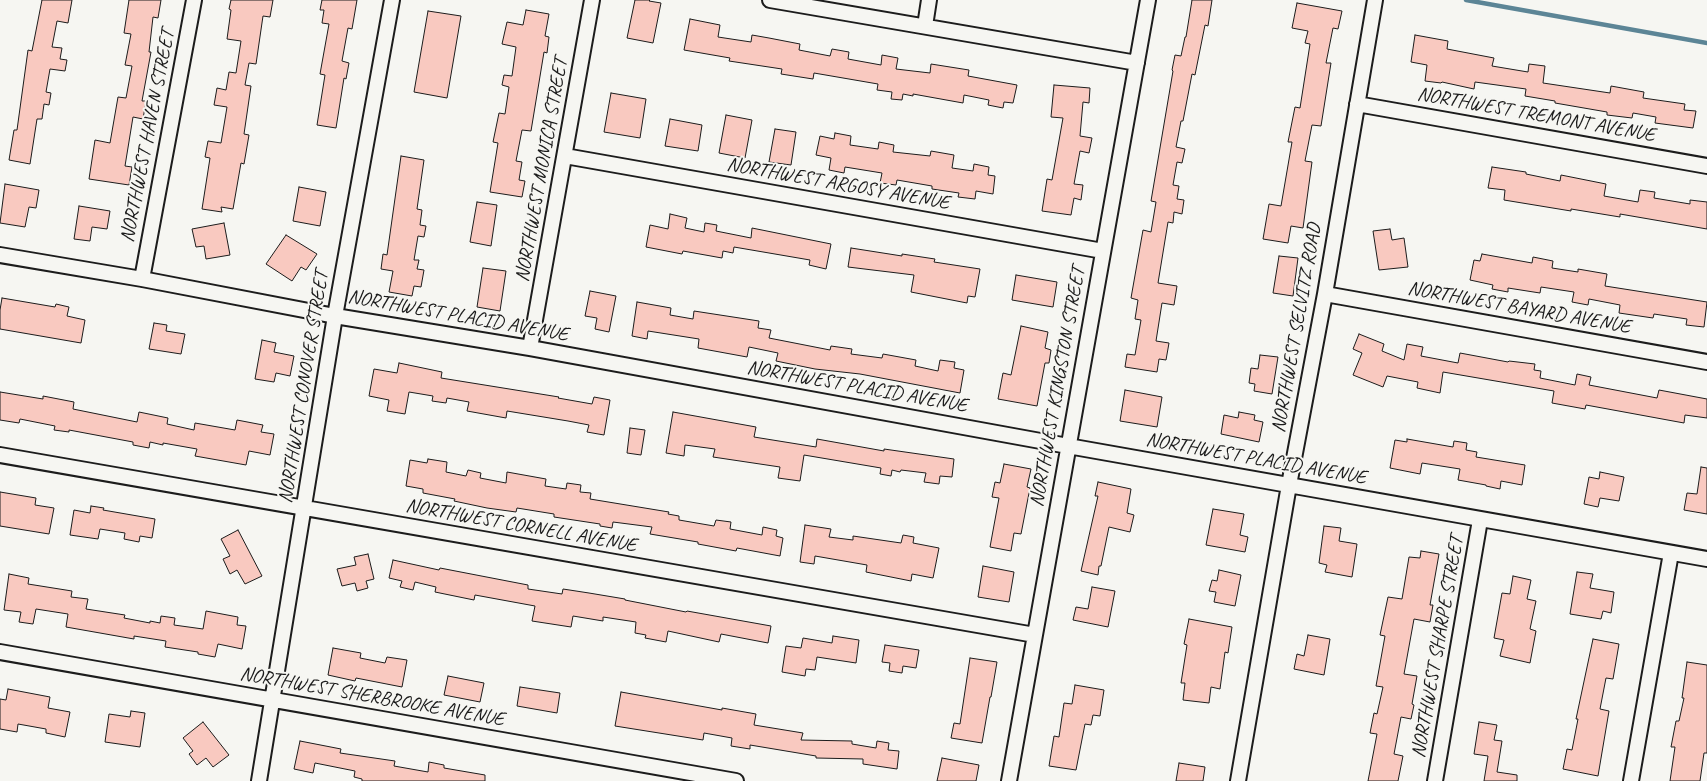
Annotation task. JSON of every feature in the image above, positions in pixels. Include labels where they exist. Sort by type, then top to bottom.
[{"type":"street","name":"NORTHWEST HAVEN STREET","points":[[142,279],[194,0]]},
{"type":"street","name":"NORTHWEST CONOVER STREET","points":[[259,781],[335,316],[392,0]]},
{"type":"street","name":"NORTHWEST MONICA STREET","points":[[530,348],[566,156],[592,0]]},
{"type":"street","points":[[770,0],[1137,63]]},
{"type":"street","points":[[925,26],[929,0]]},
{"type":"street","name":"NORTHWEST KINGSTON STREET","points":[[1009,781],[1148,0]]},
{"type":"street","name":"NORTHWEST SELVITZ ROAD","points":[[1238,781],[1289,485],[1325,294],[1375,0]]},
{"type":"street","name":"NORTHWEST TREMONT AVENUE","points":[[1357,104],[1707,166]]},
{"type":"street","name":"NORTHWEST ARGOSY AVENUE","points":[[566,156],[1103,251]]},
{"type":"street","name":"NORTHWEST PLACID AVENUE","points":[[0,255],[1707,559]]},
{"type":"street","name":"NORTHWEST BAYARD AVENUE","points":[[1325,294],[1707,362]]},
{"type":"street","name":"NORTHWEST CORNELL AVENUE","points":[[0,455],[1035,635]]},
{"type":"street","name":"NORTHWEST SHARPE STREET","points":[[1435,781],[1480,520]]},
{"type":"street","points":[[1631,781],[1671,553]]},
{"type":"street","name":"NORTHWEST SHERBROOKE AVENUE","points":[[0,652],[736,781]]},
{"type":"building","points":[[42,0],[72,0],[68,23],[57,21],[52,47],[62,48],[60,59],[67,60],[65,71],[50,69],[46,92],[51,93],[49,105],[44,104],[42,119],[37,119],[30,164],[9,160],[14,130],[17,130],[28,50],[32,51]]},
{"type":"building","points":[[129,0],[161,0],[158,18],[153,17],[149,52],[151,52],[142,101],[146,101],[143,119],[133,117],[125,166],[132,167],[129,185],[89,179],[95,140],[110,143],[118,97],[126,98],[132,66],[125,65],[131,34],[124,33]]},
{"type":"building","points":[[231,0],[273,0],[270,17],[263,16],[256,64],[249,63],[245,85],[251,86],[244,134],[249,135],[244,164],[241,163],[233,209],[221,207],[222,212],[202,209],[210,158],[205,157],[208,141],[221,143],[227,107],[214,105],[217,88],[226,90],[229,72],[236,73],[241,41],[227,39]]},
{"type":"building","points":[[322,0],[357,0],[352,29],[348,28],[342,61],[349,63],[346,79],[344,78],[336,128],[317,125],[325,75],[320,74],[329,24],[322,23],[324,10],[320,10]]},
{"type":"building","points":[[635,0],[650,0],[661,3],[653,43],[627,38]]},
{"type":"building","points":[[1192,0],[1212,0],[1208,26],[1205,25],[1195,75],[1192,74],[1176,147],[1185,149],[1182,163],[1177,162],[1173,185],[1179,186],[1177,199],[1184,200],[1182,214],[1174,212],[1173,223],[1168,222],[1158,283],[1177,286],[1174,305],[1162,303],[1156,341],[1169,343],[1166,360],[1159,359],[1157,372],[1125,367],[1127,354],[1135,355],[1141,320],[1135,319],[1138,300],[1131,298],[1143,230],[1151,232],[1156,202],[1151,201],[1172,70],[1175,55],[1181,56]]},
{"type":"building","points":[[1297,3],[1342,11],[1338,29],[1333,28],[1326,63],[1331,63],[1321,126],[1312,125],[1305,161],[1312,162],[1303,228],[1291,226],[1288,243],[1263,239],[1269,204],[1281,206],[1292,142],[1288,142],[1295,107],[1300,108],[1310,44],[1305,43],[1308,31],[1292,28]]},
{"type":"building","points":[[526,10],[549,14],[545,36],[549,37],[547,53],[544,52],[531,131],[522,130],[516,161],[522,162],[519,180],[525,181],[522,197],[490,192],[498,143],[493,142],[499,113],[505,114],[509,87],[502,85],[504,75],[512,76],[516,47],[502,44],[507,22],[523,25]]},
{"type":"building","points":[[428,11],[461,16],[447,98],[414,92]]},
{"type":"building","points":[[690,19],[720,25],[718,37],[751,42],[752,35],[800,44],[799,50],[830,56],[832,49],[849,52],[848,59],[881,65],[882,55],[898,58],[896,69],[930,73],[931,64],[969,70],[968,76],[1017,85],[1013,103],[1004,102],[1003,108],[988,105],[989,100],[964,95],[963,103],[913,94],[913,96],[903,94],[902,100],[891,99],[892,92],[877,90],[878,84],[814,73],[813,79],[781,74],[782,69],[729,61],[730,58],[684,50]]},
{"type":"building","points":[[1415,35],[1448,41],[1447,49],[1494,58],[1492,66],[1528,72],[1529,64],[1545,66],[1543,83],[1610,93],[1611,86],[1644,92],[1643,98],[1685,104],[1684,110],[1696,111],[1693,128],[1655,123],[1656,117],[1633,113],[1632,118],[1607,115],[1607,112],[1525,96],[1526,89],[1475,82],[1474,89],[1442,82],[1425,81],[1427,65],[1411,62]]},
{"type":"building","points":[[1054,85],[1090,88],[1089,103],[1083,102],[1080,136],[1092,138],[1089,153],[1080,151],[1074,184],[1083,185],[1081,200],[1074,198],[1071,215],[1042,211],[1047,179],[1052,180],[1063,118],[1051,117]]},
{"type":"building","points":[[611,93],[646,99],[640,138],[604,132]]},
{"type":"building","points":[[726,115],[752,120],[745,158],[719,153]]},
{"type":"building","points":[[670,119],[702,125],[698,151],[665,146]]},
{"type":"building","points":[[775,129],[796,132],[791,165],[769,162]]},
{"type":"building","points":[[835,133],[851,136],[850,145],[878,149],[879,142],[894,145],[893,152],[930,156],[931,151],[954,155],[952,168],[973,171],[974,164],[989,167],[988,175],[995,176],[993,194],[976,191],[975,199],[958,197],[959,193],[932,189],[932,186],[897,180],[896,185],[880,183],[882,173],[845,167],[844,173],[829,170],[831,158],[816,155],[820,136],[834,139]]},
{"type":"building","points":[[401,156],[424,160],[417,209],[422,210],[420,225],[426,226],[424,237],[418,236],[414,260],[419,260],[417,269],[424,270],[421,287],[414,286],[412,296],[389,292],[393,271],[381,269],[383,254],[387,255]]},
{"type":"building","points":[[1492,167],[1526,172],[1526,174],[1560,181],[1561,175],[1606,184],[1604,196],[1638,202],[1640,190],[1655,192],[1654,198],[1690,204],[1690,200],[1707,202],[1707,229],[1620,214],[1620,217],[1504,200],[1505,190],[1488,188]]},
{"type":"building","points":[[5,184],[39,190],[36,208],[29,207],[25,227],[0,223]]},
{"type":"building","points":[[299,187],[326,192],[320,226],[293,221]]},
{"type":"building","points":[[477,202],[497,205],[491,246],[470,242]]},
{"type":"building","points":[[79,206],[110,211],[107,229],[92,227],[90,241],[74,239]]},
{"type":"building","points":[[670,214],[687,218],[685,228],[704,232],[705,223],[717,225],[716,231],[751,238],[752,228],[831,244],[826,269],[809,265],[810,260],[734,247],[733,253],[723,251],[722,258],[683,251],[682,254],[646,247],[650,225],[668,229]]},
{"type":"building","points":[[224,223],[230,255],[206,259],[204,246],[196,247],[192,229]]},
{"type":"building","points":[[1390,229],[1392,240],[1404,238],[1408,267],[1379,270],[1373,231]]},
{"type":"building","points":[[286,235],[317,254],[306,270],[301,267],[292,281],[266,264]]},
{"type":"building","points":[[851,248],[935,259],[934,262],[980,269],[975,297],[968,296],[967,303],[911,292],[914,275],[848,267]]},
{"type":"building","points":[[1482,254],[1532,263],[1533,257],[1553,261],[1552,268],[1578,272],[1578,269],[1607,274],[1605,286],[1707,302],[1704,327],[1686,325],[1687,319],[1654,314],[1653,318],[1619,313],[1620,305],[1589,299],[1588,305],[1572,302],[1574,292],[1541,287],[1540,293],[1508,288],[1508,292],[1492,289],[1493,285],[1470,280],[1474,260],[1480,261]]},
{"type":"building","points":[[1279,256],[1298,258],[1293,296],[1273,293]]},
{"type":"building","points":[[483,268],[506,271],[500,311],[477,307]]},
{"type":"building","points":[[1016,275],[1057,282],[1053,307],[1012,300]]},
{"type":"building","points":[[590,291],[616,296],[609,332],[595,329],[597,318],[585,316]]},
{"type":"building","points":[[2,298],[55,307],[56,304],[69,307],[67,316],[85,320],[81,343],[0,329]]},
{"type":"building","points":[[637,302],[671,308],[670,315],[693,319],[694,311],[759,321],[758,328],[771,330],[769,338],[830,350],[831,346],[852,349],[851,354],[882,358],[883,354],[916,360],[915,366],[938,371],[940,360],[955,362],[954,368],[964,370],[960,393],[860,374],[815,369],[776,361],[778,353],[749,347],[747,357],[698,348],[699,339],[648,331],[647,339],[632,336]]},
{"type":"building","points":[[154,323],[167,325],[166,331],[185,334],[181,354],[149,349]]},
{"type":"building","points":[[1021,326],[1048,332],[1045,348],[1051,350],[1049,363],[1045,363],[1037,406],[998,399],[1003,373],[1011,375]]},
{"type":"building","points":[[1359,334],[1384,344],[1382,351],[1404,360],[1407,344],[1423,347],[1421,356],[1458,363],[1460,353],[1508,362],[1535,364],[1534,370],[1541,371],[1540,378],[1575,385],[1577,374],[1591,377],[1589,385],[1657,398],[1659,390],[1707,399],[1707,418],[1685,415],[1684,423],[1586,405],[1585,409],[1552,403],[1554,391],[1443,372],[1440,393],[1417,388],[1418,382],[1387,376],[1383,387],[1353,375],[1362,353],[1353,349]]},
{"type":"building","points":[[262,340],[276,343],[274,352],[294,356],[290,376],[276,373],[274,382],[255,379]]},
{"type":"building","points":[[1260,355],[1278,357],[1272,394],[1254,391],[1255,384],[1249,383],[1251,368],[1258,369]]},
{"type":"building","points":[[399,363],[442,372],[441,378],[592,404],[594,397],[610,400],[604,435],[587,432],[589,425],[507,411],[506,418],[467,411],[469,402],[447,398],[446,403],[432,401],[433,396],[409,392],[405,414],[387,411],[389,400],[369,396],[374,369],[397,373]]},
{"type":"building","points":[[1125,390],[1162,397],[1157,427],[1120,421]]},
{"type":"building","points":[[0,392],[43,399],[43,396],[74,402],[73,409],[137,422],[139,412],[168,418],[167,424],[194,430],[195,423],[235,430],[237,420],[263,425],[261,432],[274,434],[270,455],[249,451],[246,465],[195,456],[197,449],[150,442],[149,448],[133,445],[133,442],[69,430],[69,432],[54,430],[55,426],[20,419],[19,423],[0,420]]},
{"type":"building","points":[[673,412],[756,427],[754,437],[816,447],[817,439],[884,451],[884,449],[954,459],[952,477],[940,476],[939,484],[924,482],[926,473],[892,470],[891,476],[880,474],[881,468],[804,455],[800,481],[778,478],[780,467],[713,457],[715,449],[685,445],[684,456],[666,453]]},
{"type":"building","points":[[1239,412],[1255,415],[1254,420],[1263,422],[1259,442],[1221,434],[1224,415],[1238,418]]},
{"type":"building","points":[[630,428],[645,430],[641,455],[627,453]]},
{"type":"building","points":[[1407,439],[1453,447],[1454,441],[1467,443],[1466,450],[1477,452],[1476,457],[1525,465],[1522,485],[1501,481],[1500,489],[1458,480],[1460,469],[1422,463],[1420,474],[1390,468],[1395,440],[1407,442]]},
{"type":"building","points":[[428,459],[447,462],[446,472],[466,476],[468,470],[481,473],[480,478],[506,483],[507,472],[546,479],[545,486],[566,489],[567,483],[581,485],[580,492],[591,493],[590,499],[669,512],[668,514],[679,516],[679,520],[714,526],[716,520],[731,522],[730,529],[762,535],[763,527],[777,530],[776,536],[783,538],[780,556],[737,548],[736,551],[650,534],[652,527],[613,522],[612,528],[600,526],[600,524],[554,517],[554,514],[517,508],[516,512],[487,508],[423,493],[423,489],[406,486],[410,460],[427,463]]},
{"type":"building","points":[[1004,464],[1031,469],[1027,487],[1030,488],[1021,534],[1014,533],[1011,551],[990,547],[999,498],[992,497],[995,482],[1000,483]]},
{"type":"building","points":[[1701,467],[1707,468],[1707,514],[1684,510],[1687,493],[1697,494]]},
{"type":"building","points":[[1600,472],[1624,477],[1619,501],[1600,498],[1598,507],[1584,504],[1589,477],[1599,479]]},
{"type":"building","points":[[1098,482],[1131,489],[1127,513],[1134,515],[1130,532],[1109,527],[1098,575],[1081,571],[1098,496],[1095,496]]},
{"type":"building","points":[[0,492],[36,498],[35,505],[54,508],[49,534],[0,526]]},
{"type":"building","points":[[91,506],[104,508],[103,510],[155,519],[152,538],[140,536],[139,542],[124,539],[125,533],[100,529],[98,539],[70,535],[74,510],[90,513]]},
{"type":"building","points":[[1213,509],[1244,514],[1240,535],[1248,537],[1245,552],[1206,545]]},
{"type":"building","points":[[805,525],[831,529],[829,537],[853,540],[853,536],[901,543],[903,535],[914,537],[913,543],[939,548],[933,578],[912,574],[911,581],[866,572],[867,565],[815,556],[814,564],[800,562]]},
{"type":"building","points":[[1324,526],[1341,528],[1339,541],[1357,544],[1352,577],[1325,572],[1327,565],[1319,563]]},
{"type":"building","points":[[238,530],[262,576],[245,584],[237,570],[230,574],[223,559],[230,556],[221,539]]},
{"type":"building","points":[[1421,551],[1439,554],[1430,605],[1433,605],[1430,622],[1414,619],[1404,674],[1417,676],[1411,719],[1401,717],[1394,754],[1403,756],[1398,781],[1368,781],[1377,734],[1370,733],[1374,713],[1377,714],[1383,687],[1376,686],[1385,636],[1380,635],[1388,597],[1402,599],[1409,557],[1420,558]]},
{"type":"building","points":[[368,554],[374,579],[366,581],[368,588],[357,591],[355,583],[342,586],[337,569],[356,565],[354,557]]},
{"type":"building","points":[[393,560],[528,585],[528,589],[562,594],[563,589],[771,626],[768,643],[721,634],[719,642],[668,631],[666,642],[645,638],[646,635],[635,633],[636,622],[603,617],[603,621],[573,616],[571,627],[532,621],[535,606],[475,595],[474,600],[435,592],[436,587],[415,582],[413,590],[400,587],[402,581],[389,578]]},
{"type":"building","points":[[983,566],[1014,572],[1009,602],[978,597]]},
{"type":"building","points":[[1219,570],[1241,575],[1235,606],[1214,602],[1216,592],[1209,591],[1212,580],[1217,581]]},
{"type":"building","points":[[1577,572],[1593,574],[1590,588],[1614,592],[1611,613],[1603,611],[1601,619],[1570,614]]},
{"type":"building","points":[[9,574],[29,578],[28,584],[72,591],[71,597],[88,599],[86,609],[125,615],[124,618],[150,623],[150,621],[160,623],[161,616],[175,618],[174,625],[203,629],[206,611],[238,617],[237,625],[246,626],[242,649],[218,644],[215,657],[198,654],[198,652],[165,647],[166,641],[134,636],[134,639],[66,627],[68,614],[36,609],[33,624],[19,622],[21,612],[4,610]]},
{"type":"building","points":[[1513,576],[1531,580],[1527,599],[1536,601],[1530,629],[1536,631],[1530,663],[1500,656],[1504,640],[1494,638],[1502,593],[1510,594]]},
{"type":"building","points":[[1092,587],[1115,591],[1108,627],[1073,620],[1076,607],[1088,609]]},
{"type":"building","points":[[1189,619],[1232,627],[1228,653],[1225,652],[1220,689],[1211,687],[1209,703],[1183,700],[1185,683],[1181,683],[1187,645],[1184,644]]},
{"type":"building","points":[[1308,635],[1330,639],[1324,675],[1294,669],[1297,654],[1304,656]]},
{"type":"building","points":[[833,636],[859,640],[856,663],[817,657],[815,670],[806,669],[805,676],[782,672],[786,646],[801,648],[803,638],[832,643]]},
{"type":"building","points":[[1593,639],[1619,644],[1613,679],[1606,678],[1600,709],[1609,711],[1598,776],[1563,769],[1567,749],[1572,750],[1578,719],[1576,719]]},
{"type":"building","points":[[885,645],[919,650],[916,668],[903,666],[902,673],[889,671],[890,663],[882,662]]},
{"type":"building","points":[[333,648],[361,653],[360,658],[385,663],[387,657],[407,660],[402,687],[356,678],[355,681],[328,675]]},
{"type":"building","points":[[970,658],[997,662],[982,743],[951,738],[954,723],[960,724]]},
{"type":"building","points":[[1687,662],[1707,665],[1707,753],[1704,753],[1700,781],[1670,781],[1675,747],[1671,747],[1676,721],[1679,721],[1684,698],[1682,698]]},
{"type":"building","points":[[448,676],[484,683],[480,702],[444,695]]},
{"type":"building","points":[[1075,685],[1104,690],[1100,716],[1093,715],[1091,725],[1085,724],[1076,770],[1049,766],[1054,736],[1059,737],[1064,703],[1072,704]]},
{"type":"building","points":[[520,687],[560,693],[557,713],[517,706]]},
{"type":"building","points":[[8,689],[50,697],[48,708],[70,712],[65,737],[46,733],[46,729],[18,724],[17,732],[0,729],[0,699],[6,700]]},
{"type":"building","points":[[621,692],[722,710],[722,708],[756,714],[754,725],[803,733],[801,740],[852,741],[852,744],[876,748],[877,741],[889,743],[888,750],[899,751],[897,769],[863,764],[863,759],[816,758],[816,756],[750,745],[750,749],[731,746],[732,738],[704,733],[703,740],[615,726]]},
{"type":"building","points":[[131,711],[145,713],[140,747],[105,742],[109,714],[130,717]]},
{"type":"building","points":[[203,722],[229,755],[213,767],[206,758],[197,765],[189,754],[193,751],[183,738]]},
{"type":"building","points":[[1479,722],[1497,725],[1494,740],[1502,741],[1497,772],[1517,775],[1517,781],[1484,781],[1488,756],[1474,754]]},
{"type":"building","points":[[300,741],[341,749],[340,753],[395,761],[394,766],[428,772],[429,762],[444,765],[444,768],[485,775],[485,781],[362,781],[362,779],[354,777],[355,771],[315,763],[313,773],[294,769]]},
{"type":"building","points":[[942,758],[979,765],[976,781],[937,781]]},
{"type":"building","points":[[1179,763],[1205,767],[1203,781],[1176,781]]},
{"type":"waterway","points":[[1466,0],[1707,43]]}]
